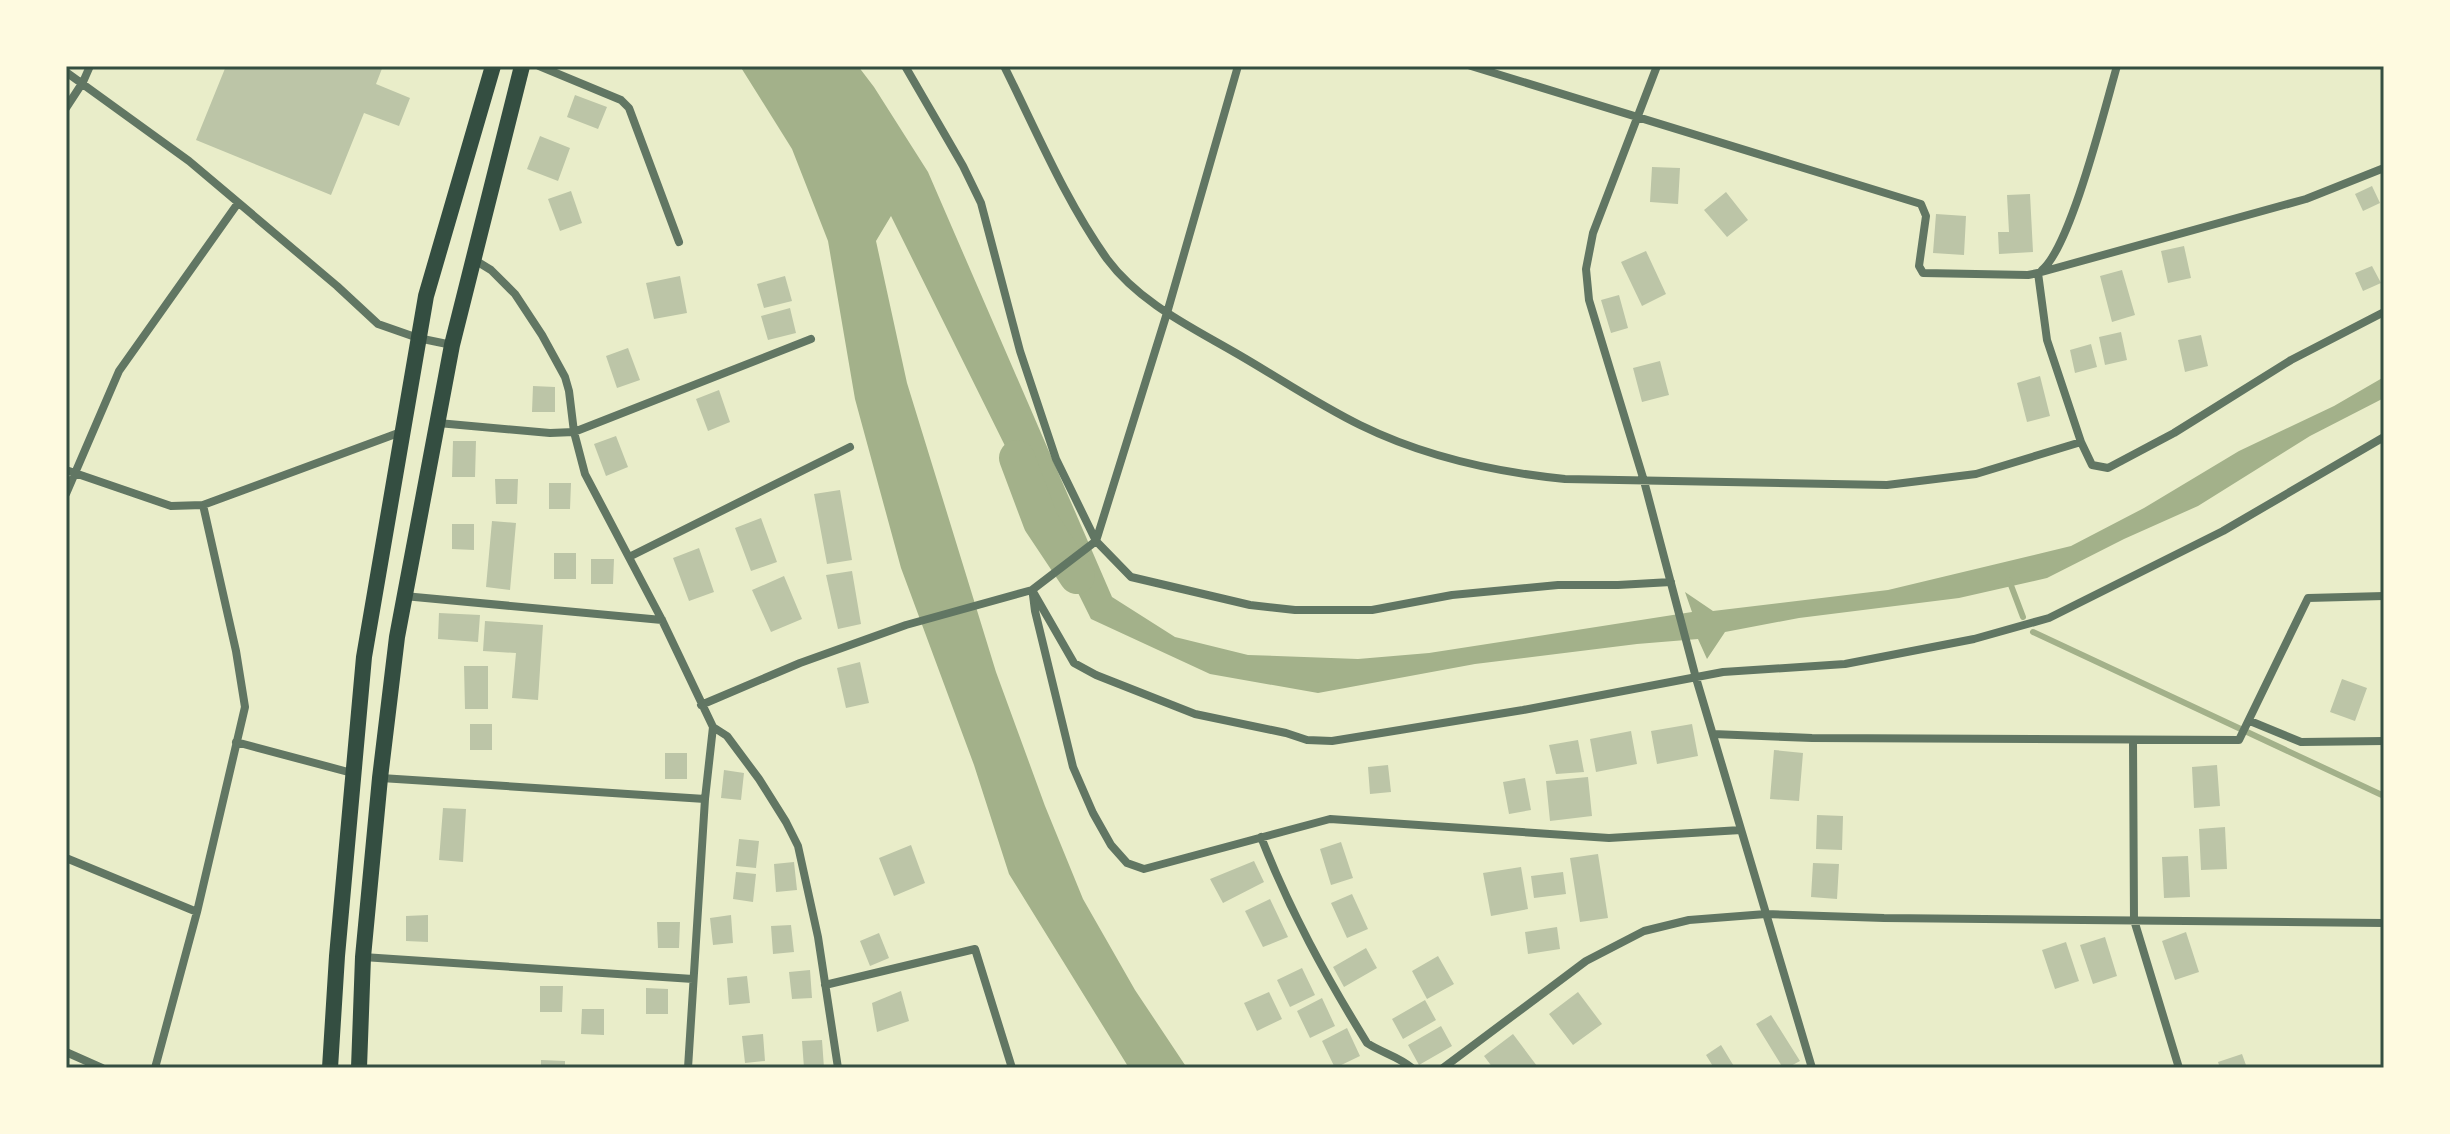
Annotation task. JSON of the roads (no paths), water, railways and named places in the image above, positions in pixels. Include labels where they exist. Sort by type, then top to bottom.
[{"type":"main road","points":[[330,1068],[364,657],[426,296],[493,66]]},
{"type":"main road","points":[[359,1068],[363,957],[397,637],[452,345],[522,66]]},
{"type":"street","points":[[66,108],[90,66]]},
{"type":"street","points":[[539,66],[621,100],[629,108],[679,242]]},
{"type":"street","points":[[905,66],[981,203],[1020,351],[1056,459],[1096,541],[1131,577],[1250,605],[1295,610],[1372,610],[1452,595],[1558,585],[1672,587]]},
{"type":"street","points":[[1004,66],[1077,211],[1108,260],[1134,289],[1167,313],[1360,425],[1435,455],[1518,474],[1565,479],[1887,485],[1976,474],[2081,442]]},
{"type":"street","points":[[701,705],[800,663],[906,625],[1032,590],[1096,541],[1167,313],[1238,66]]},
{"type":"street","points":[[1471,66],[1921,204],[1926,216],[1919,266],[1923,273],[2038,273],[2306,199],[2384,168]]},
{"type":"street","points":[[1657,66],[1593,233],[1586,278],[1594,318],[1644,481],[1695,673],[1812,1068]]},
{"type":"street","points":[[2038,273],[2052,258],[2076,202],[2117,66]]},
{"type":"street","points":[[66,72],[189,161],[378,324],[418,338],[452,345]]},
{"type":"street","points":[[66,494],[70,472],[119,371],[238,203]]},
{"type":"street","points":[[472,259],[491,270],[515,294],[542,335],[565,377],[585,474],[662,620],[713,727],[727,736],[759,779],[798,846],[818,937],[838,1068]]},
{"type":"street","points":[[2038,273],[2047,340],[2081,442],[2092,465],[2108,468],[2174,433],[2291,360],[2384,312]]},
{"type":"street","points":[[436,422],[550,433],[574,432],[811,339]]},
{"type":"street","points":[[70,472],[171,506],[203,505],[401,432]]},
{"type":"street","points":[[1032,590],[1074,663],[1096,675],[1195,714],[1307,740],[1332,741],[1403,731],[1695,673],[1845,664],[1974,639],[2049,618],[2223,531],[2384,437]]},
{"type":"street","points":[[629,557],[850,447]]},
{"type":"street","points":[[155,1068],[197,912],[245,707],[236,651],[203,505]]},
{"type":"street","points":[[1032,590],[1073,767],[1111,845],[1127,863],[1144,869],[1330,819],[1609,838],[1741,830]]},
{"type":"street","points":[[404,596],[662,620]]},
{"type":"street","points":[[1713,734],[1812,738],[2239,740],[2308,598],[2384,596]]},
{"type":"street","points":[[2250,721],[2293,741],[2384,741]]},
{"type":"street","points":[[688,1068],[705,799],[713,727]]},
{"type":"street","points":[[2133,741],[2134,920],[2179,1068]]},
{"type":"street","points":[[236,742],[352,773]]},
{"type":"street","points":[[380,778],[705,799]]},
{"type":"street","points":[[1261,837],[1282,891],[1324,972],[1367,1043],[1402,1059],[1412,1068]]},
{"type":"street","points":[[66,858],[197,912]]},
{"type":"street","points":[[1443,1068],[1586,961],[1644,931],[1689,920],[1766,914],[2384,923]]},
{"type":"street","points":[[825,985],[975,949],[1012,1068]]},
{"type":"street","points":[[363,957],[693,979]]},
{"type":"street","points":[[66,1052],[102,1068]]},
{"type":"waterway","points":[[1017,458],[1041,522],[1077,576]]},
{"type":"waterway","points":[[2009,580],[2023,617]]},
{"type":"waterway","points":[[2033,632],[2384,796]]}]
